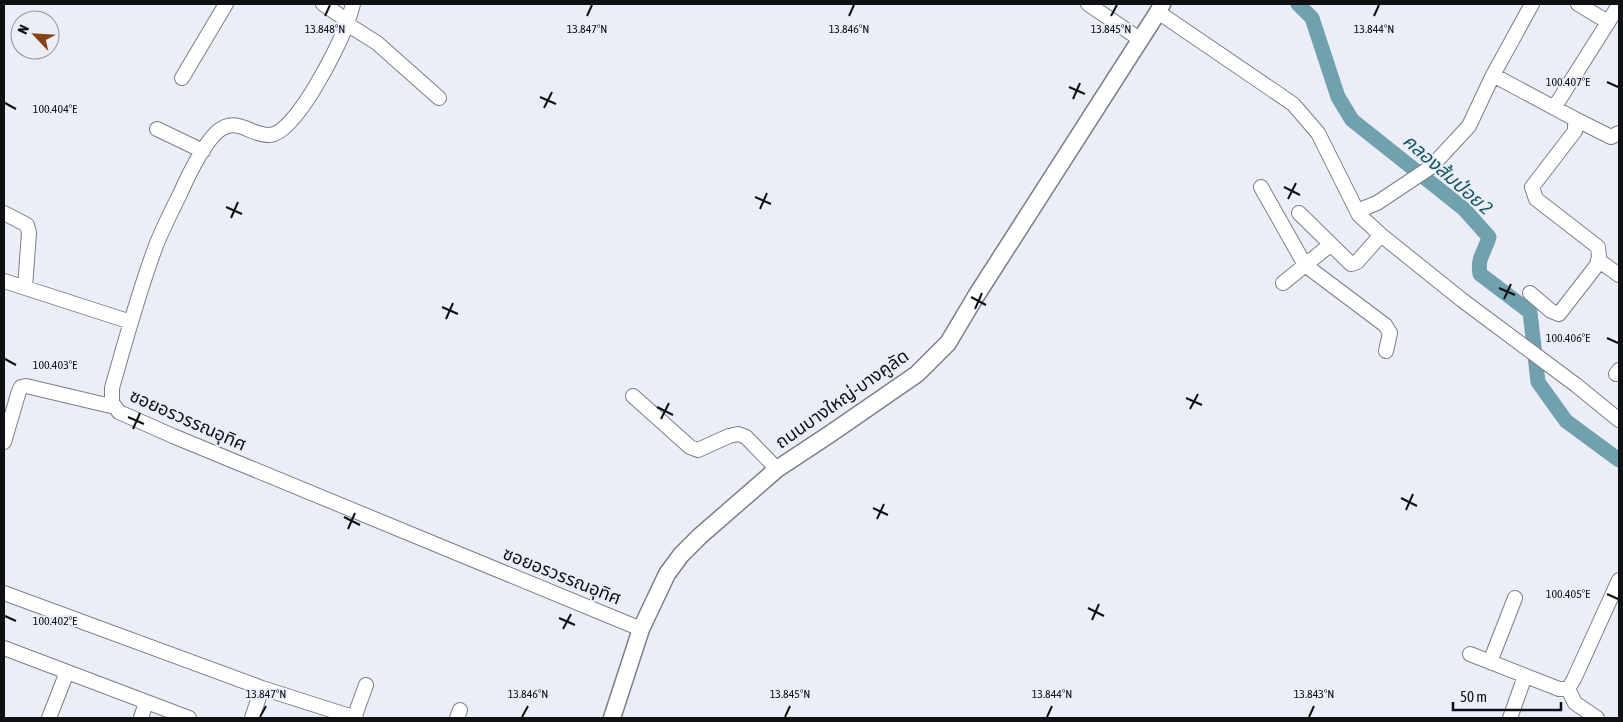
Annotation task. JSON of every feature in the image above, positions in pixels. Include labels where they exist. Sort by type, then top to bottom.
[{"type":"street","points":[[182,78],[226,4]]},
{"type":"street","points":[[323,4],[377,44],[439,98]]},
{"type":"street","name":"ซอยอรวรรณอุทิศ","points":[[353,4],[327,68],[284,129],[276,134],[268,135],[235,124],[227,126],[216,133],[203,151],[185,182],[158,241],[130,322],[112,388],[112,403],[119,412],[197,446],[641,629]]},
{"type":"street","points":[[1088,4],[1140,40]]},
{"type":"street","points":[[1357,210],[1378,203],[1431,167],[1469,126],[1493,75],[1532,4]]},
{"type":"street","points":[[1578,4],[1608,22]]},
{"type":"street","points":[[1554,108],[1619,7]]},
{"type":"street","points":[[1160,8],[1293,104],[1318,133],[1359,215],[1381,235],[1462,300],[1568,379],[1619,420]]},
{"type":"street","name":"ถนนบางใหญ่-บางคูลัด","points":[[612,718],[641,629],[667,574],[681,555],[777,468],[917,374],[948,343],[1160,8]]},
{"type":"street","points":[[1493,75],[1611,137],[1619,133]]},
{"type":"street","points":[[1530,293],[1551,311],[1559,314],[1598,265],[1598,247],[1536,199],[1533,194],[1532,187],[1575,131],[1575,119]]},
{"type":"street","points":[[158,129],[203,151]]},
{"type":"street","points":[[1261,187],[1305,265],[1385,325],[1390,333],[1386,351]]},
{"type":"street","points":[[1299,212],[1351,264],[1357,262],[1381,235]]},
{"type":"street","points":[[4,213],[27,225],[29,233],[25,287]]},
{"type":"street","points":[[1283,283],[1330,245]]},
{"type":"street","points":[[1598,260],[1619,275]]},
{"type":"street","points":[[4,281],[130,322]]},
{"type":"street","points":[[4,442],[19,391],[22,387],[26,386],[115,408]]},
{"type":"street","points":[[633,396],[690,447],[698,450],[728,436],[738,434],[746,437],[777,468]]},
{"type":"street","points":[[1568,689],[1619,580]]},
{"type":"street","points":[[4,593],[262,688],[355,718],[366,685]]},
{"type":"street","points":[[1490,662],[1516,598]]},
{"type":"street","points":[[4,648],[189,718]]},
{"type":"street","points":[[1470,654],[1559,689],[1568,689]]},
{"type":"street","points":[[49,718],[67,672]]},
{"type":"street","points":[[1510,718],[1525,676]]},
{"type":"street","points":[[252,718],[262,688]]},
{"type":"street","points":[[1568,689],[1575,703],[1590,716]]},
{"type":"street","points":[[140,718],[146,702]]},
{"type":"waterway","name":"คลองส้มป่อย 2","points":[[1298,4],[1312,18],[1338,97],[1352,120],[1464,209],[1489,237],[1480,259],[1480,274],[1530,312],[1538,382],[1566,421],[1619,460]]}]
